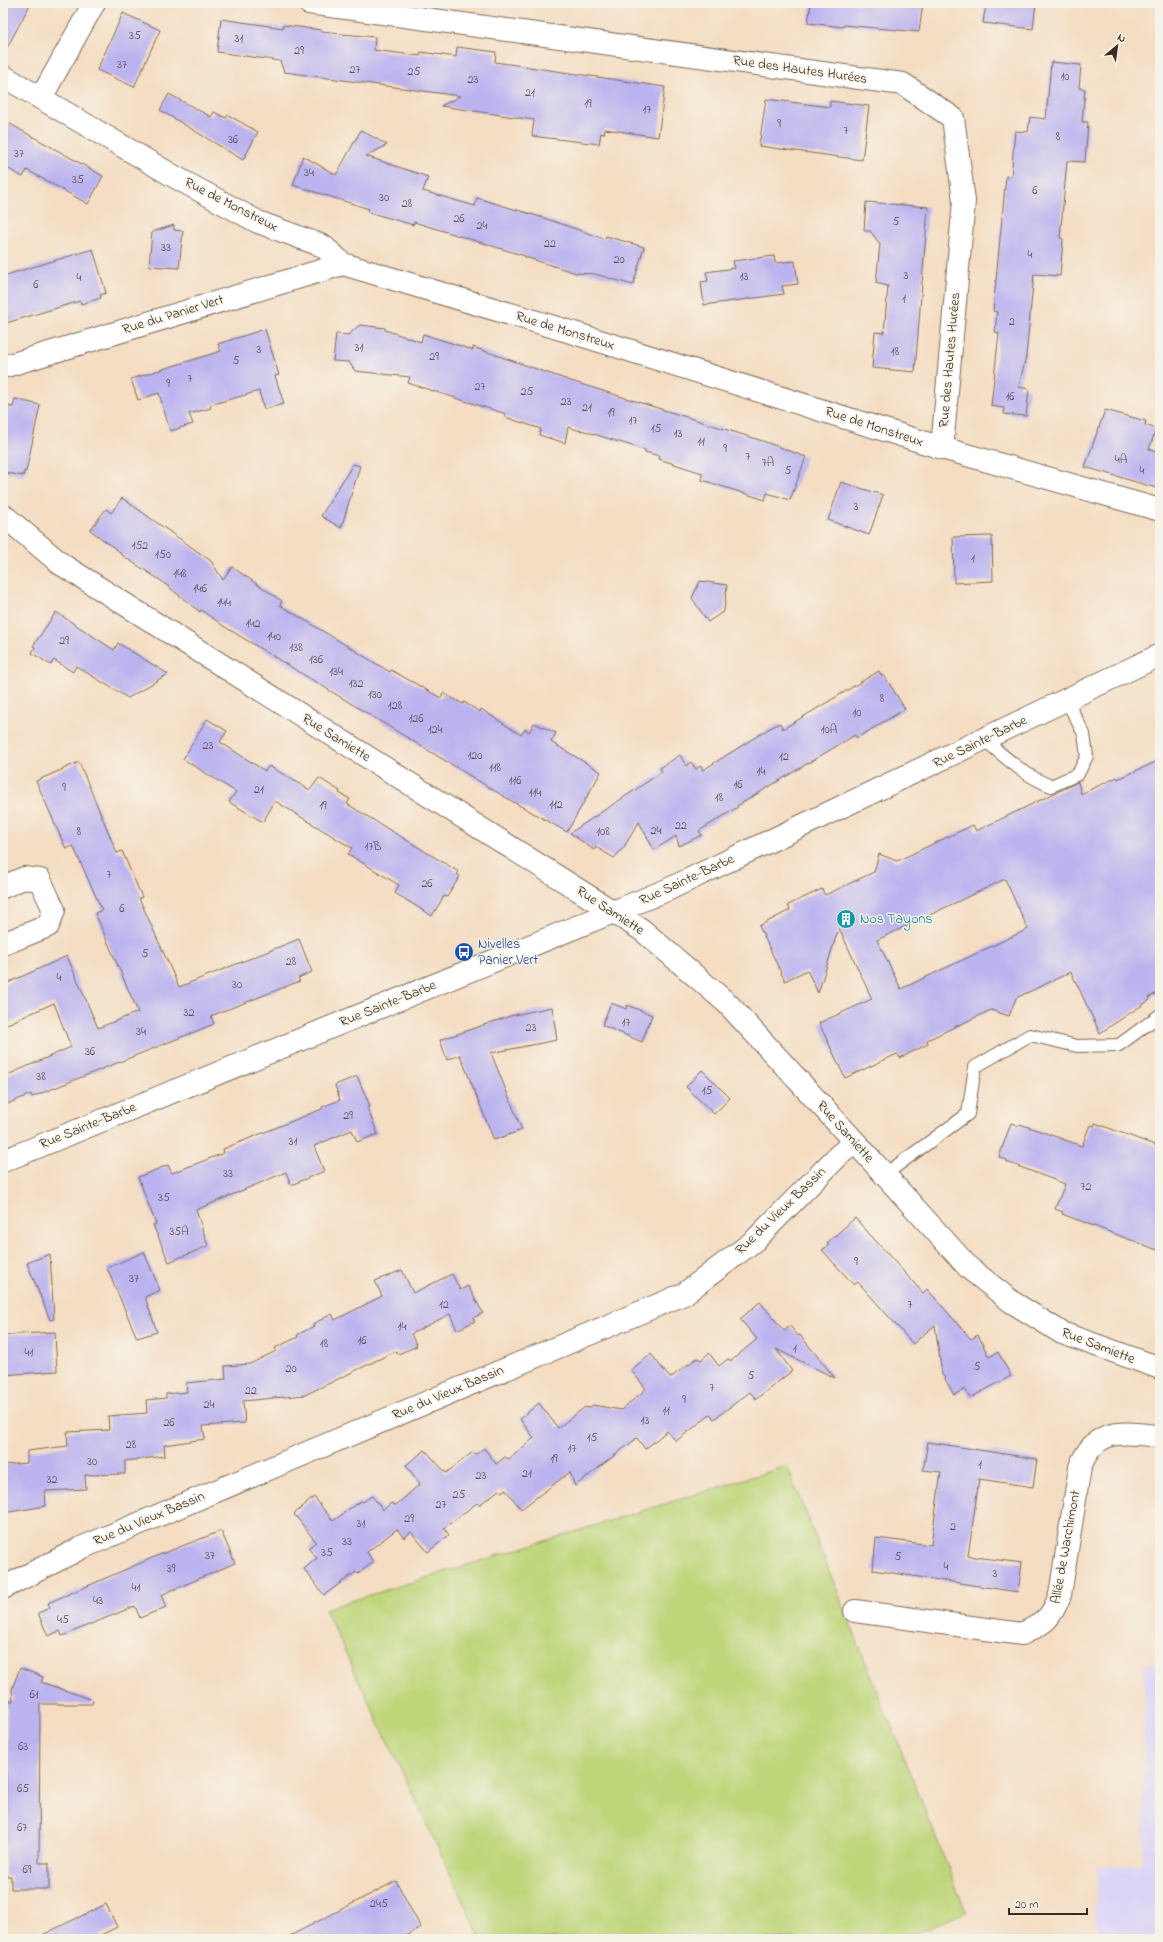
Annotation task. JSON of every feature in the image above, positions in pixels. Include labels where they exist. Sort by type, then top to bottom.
[{"type":"street","points":[[41,98],[94,3]]},
{"type":"street","name":"Rue des Hautes Hurées","points":[[309,3],[903,84],[953,118],[964,201],[942,448]]},
{"type":"street","name":"Rue de Monstreux","points":[[3,76],[175,177],[258,222],[323,246],[343,264],[574,333],[942,448],[1160,510]]},
{"type":"street","name":"Rue du Panier Vert","points":[[3,367],[343,264]]},
{"type":"street","name":"Rue Samiette","points":[[3,514],[61,564],[642,930],[728,1004],[969,1268],[1012,1302],[1062,1334],[1160,1368]]},
{"type":"street","name":"Rue Sainte-Barbe","points":[[3,1161],[614,913],[667,890],[985,740],[1160,655]]},
{"type":"street","points":[[3,886],[24,878],[40,880],[54,910],[48,926],[3,944]]},
{"type":"street","name":"Rue du Vieux Bassin","points":[[3,1588],[81,1548],[684,1294],[754,1241],[839,1155],[855,1142]]},
{"type":"street","name":"Allée de Warchimont","points":[[855,1611],[1022,1634],[1042,1625],[1054,1610],[1060,1595],[1080,1467],[1085,1454],[1098,1439],[1121,1433],[1160,1436]]},
{"type":"lane","points":[[985,740],[1022,771],[1036,780],[1051,786],[1078,774],[1087,756],[1084,734],[1066,700]]},
{"type":"lane","points":[[884,1175],[930,1144],[968,1114],[975,1067],[1030,1035],[1078,1046],[1119,1046],[1160,1015]]},
{"type":"shaded area","points":[[1144,1664],[1160,1665],[1160,1939],[1102,1939],[1095,1919],[1098,1866],[1143,1864]]},
{"type":"green space","points":[[787,1466],[966,1912],[901,1939],[481,1939],[325,1609]]},
{"type":"building","points":[[3,3],[31,3],[3,55]]},
{"type":"building","points":[[811,3],[923,3],[919,32],[808,23]]},
{"type":"building","points":[[986,3],[1036,3],[1033,29],[983,23]]},
{"type":"building","points":[[123,13],[160,30],[134,87],[97,70]]},
{"type":"building","points":[[221,19],[283,28],[283,25],[321,30],[321,32],[375,37],[374,50],[420,56],[421,52],[456,57],[457,47],[496,52],[495,62],[665,87],[658,137],[605,129],[604,134],[601,133],[599,144],[532,136],[534,120],[441,106],[460,96],[284,72],[280,61],[217,52]]},
{"type":"building","points":[[1051,62],[1081,65],[1079,88],[1085,89],[1082,122],[1088,122],[1085,162],[1067,161],[1060,238],[1063,239],[1060,276],[1034,274],[1026,356],[1019,387],[1029,389],[1026,416],[1004,414],[1004,408],[991,406],[999,333],[995,332],[997,312],[993,311],[1006,176],[1011,177],[1015,131],[1028,132],[1030,117],[1046,119]]},
{"type":"building","points":[[169,94],[211,117],[214,112],[226,118],[228,115],[258,132],[243,160],[160,110]]},
{"type":"building","points":[[766,99],[830,107],[830,101],[869,106],[862,160],[759,146]]},
{"type":"building","points":[[3,120],[103,176],[88,204],[27,170],[23,177],[3,166]]},
{"type":"building","points":[[361,130],[387,145],[366,156],[428,177],[423,191],[475,206],[477,198],[544,218],[605,239],[606,236],[644,247],[633,285],[595,274],[576,273],[414,222],[413,225],[368,212],[369,209],[293,185],[303,156],[336,175]]},
{"type":"building","points":[[866,202],[928,207],[915,372],[872,368],[875,332],[884,333],[888,286],[876,283],[880,244],[870,231],[864,231]]},
{"type":"building","points":[[174,225],[174,230],[183,231],[179,268],[149,266],[152,232]]},
{"type":"building","points":[[93,249],[106,293],[100,295],[101,298],[81,304],[80,301],[3,324],[3,276]]},
{"type":"building","points":[[774,256],[775,263],[795,261],[798,284],[782,286],[784,294],[704,305],[701,282],[708,281],[706,272],[735,268],[733,261]]},
{"type":"building","points":[[360,325],[385,328],[385,330],[421,342],[423,334],[473,350],[473,347],[568,380],[763,441],[806,457],[790,500],[767,493],[765,500],[702,480],[702,473],[659,459],[660,456],[645,452],[645,450],[581,430],[568,427],[565,443],[539,435],[541,429],[505,417],[506,414],[408,383],[410,377],[355,371],[349,362],[333,361],[336,334],[348,335]]},
{"type":"building","points":[[265,329],[279,375],[275,376],[284,404],[264,409],[259,391],[210,405],[211,408],[189,414],[193,424],[170,431],[159,393],[138,400],[131,379],[221,351],[218,344]]},
{"type":"building","points":[[15,399],[40,405],[26,472],[24,471],[23,476],[3,472],[3,405],[13,407]]},
{"type":"building","points":[[1105,410],[1146,421],[1145,425],[1156,429],[1149,449],[1160,452],[1160,489],[1085,467]]},
{"type":"building","points":[[353,464],[360,466],[341,528],[321,516]]},
{"type":"building","points":[[841,482],[883,495],[869,535],[828,520]]},
{"type":"building","points":[[122,498],[211,561],[223,580],[232,567],[282,601],[280,605],[390,672],[391,670],[441,698],[443,693],[463,704],[464,702],[480,712],[481,709],[521,735],[525,729],[529,732],[534,723],[556,733],[551,742],[601,772],[567,832],[510,800],[225,627],[201,610],[200,612],[160,580],[120,554],[120,552],[90,530],[106,509],[111,513]]},
{"type":"building","points":[[992,536],[993,581],[954,583],[953,537]]},
{"type":"building","points":[[700,581],[727,585],[724,611],[708,622],[692,598]]},
{"type":"building","points":[[56,612],[114,650],[118,643],[168,674],[128,698],[76,666],[73,672],[54,660],[51,665],[32,653],[35,647],[33,646]]},
{"type":"building","points":[[879,671],[882,676],[884,675],[905,709],[857,738],[855,735],[737,806],[738,807],[699,831],[702,835],[679,846],[676,836],[654,850],[639,822],[624,847],[614,858],[596,847],[594,850],[570,833],[662,772],[660,768],[680,755],[686,766],[691,762],[696,769],[701,766],[703,770],[770,728],[780,723],[783,729]]},
{"type":"building","points":[[207,719],[227,731],[220,742],[265,771],[269,766],[310,790],[319,778],[340,791],[339,793],[350,799],[347,804],[459,872],[457,874],[460,876],[447,897],[444,896],[432,916],[395,893],[399,885],[348,854],[352,848],[275,801],[263,822],[229,802],[236,792],[183,759]]},
{"type":"building","name":"Nos Tayons","points":[[1160,760],[1160,992],[1149,997],[1150,1000],[1100,1033],[1071,972],[1016,998],[1009,1016],[991,1010],[927,1040],[928,1044],[900,1058],[897,1054],[845,1078],[819,1023],[872,999],[839,928],[818,993],[807,970],[785,981],[759,926],[790,910],[788,905],[822,889],[825,895],[874,872],[879,854],[897,861],[973,825],[976,831],[1078,782],[1081,794],[1117,777],[1118,779]],"holes":[[[1005,879],[1028,929],[901,989],[877,940]]]},
{"type":"building","points":[[79,762],[117,853],[122,851],[142,897],[139,898],[179,987],[299,939],[312,972],[298,978],[300,981],[211,1016],[214,1024],[32,1097],[31,1094],[3,1106],[3,1077],[71,1047],[54,1003],[3,1026],[3,985],[67,956],[98,1028],[138,1012],[95,913],[102,910],[73,846],[66,849],[36,781]]},
{"type":"building","points":[[611,1003],[626,1009],[627,1005],[652,1015],[642,1042],[602,1025]]},
{"type":"building","points":[[552,1007],[557,1040],[491,1053],[522,1130],[494,1140],[460,1055],[447,1060],[440,1040],[510,1016]]},
{"type":"building","points":[[702,1070],[730,1098],[714,1114],[686,1087]]},
{"type":"building","points":[[357,1076],[370,1106],[367,1108],[378,1134],[357,1142],[352,1130],[314,1146],[324,1171],[291,1185],[286,1172],[196,1210],[208,1246],[169,1262],[153,1225],[156,1224],[138,1177],[168,1165],[172,1173],[224,1153],[223,1149],[322,1109],[322,1107],[340,1100],[335,1085]]},
{"type":"building","points":[[1011,1123],[1019,1126],[1020,1124],[1082,1146],[1090,1125],[1094,1126],[1095,1123],[1160,1147],[1160,1251],[1062,1214],[1063,1212],[1055,1209],[1065,1184],[1007,1162],[1007,1160],[999,1157]]},
{"type":"building","points":[[855,1218],[923,1293],[927,1289],[971,1339],[978,1335],[989,1357],[998,1352],[1011,1376],[970,1398],[965,1389],[954,1395],[942,1374],[935,1325],[913,1344],[858,1282],[854,1285],[822,1250],[829,1245],[827,1243]]},
{"type":"building","points":[[144,1252],[160,1290],[145,1297],[157,1332],[137,1338],[107,1268]]},
{"type":"building","points":[[50,1254],[54,1319],[50,1320],[27,1263]]},
{"type":"building","points":[[402,1270],[413,1293],[452,1274],[460,1290],[468,1286],[483,1313],[473,1318],[475,1321],[457,1330],[450,1314],[411,1334],[417,1346],[398,1354],[396,1351],[305,1395],[243,1401],[245,1423],[203,1426],[205,1439],[164,1445],[165,1456],[125,1461],[125,1474],[85,1475],[86,1489],[45,1491],[46,1506],[3,1513],[3,1465],[27,1463],[27,1451],[68,1446],[67,1432],[109,1430],[108,1416],[147,1413],[146,1400],[166,1398],[166,1394],[187,1392],[186,1383],[226,1379],[225,1366],[250,1364],[276,1351],[275,1348],[298,1337],[297,1335],[314,1326],[313,1324],[332,1314],[335,1320],[382,1296],[375,1281]]},
{"type":"building","points":[[760,1302],[784,1331],[790,1326],[798,1336],[800,1335],[835,1378],[776,1349],[792,1371],[756,1399],[750,1392],[714,1419],[710,1415],[676,1441],[667,1431],[645,1449],[637,1438],[575,1486],[570,1472],[521,1509],[505,1489],[502,1492],[499,1490],[479,1505],[477,1503],[444,1528],[449,1535],[428,1552],[411,1532],[404,1538],[397,1529],[367,1552],[373,1562],[358,1574],[356,1572],[324,1595],[304,1569],[317,1558],[308,1548],[316,1542],[294,1514],[314,1497],[333,1521],[360,1501],[363,1502],[372,1496],[383,1510],[391,1503],[396,1505],[420,1484],[406,1465],[425,1450],[446,1473],[473,1452],[476,1454],[484,1448],[496,1464],[505,1457],[509,1459],[534,1438],[520,1419],[539,1403],[558,1428],[585,1407],[589,1408],[593,1405],[621,1410],[646,1389],[631,1370],[651,1354],[670,1378],[697,1358],[701,1360],[709,1353],[719,1366],[728,1359],[731,1361],[757,1339],[740,1319]]},
{"type":"building","points":[[55,1332],[57,1371],[3,1375],[3,1335]]},
{"type":"building","points":[[928,1442],[1037,1459],[1033,1487],[979,1479],[968,1556],[1022,1563],[1018,1592],[873,1570],[876,1538],[931,1545],[941,1472],[923,1470]]},
{"type":"building","points":[[221,1531],[235,1563],[161,1595],[166,1607],[140,1618],[135,1606],[62,1636],[60,1631],[48,1636],[38,1613],[50,1608],[48,1603],[159,1555]]},
{"type":"building","points":[[20,1668],[43,1677],[41,1682],[93,1700],[92,1704],[40,1704],[39,1863],[49,1863],[49,1889],[11,1889],[11,1876],[5,1876],[7,1701],[13,1701],[12,1689]]},
{"type":"building","points":[[396,1881],[421,1928],[400,1939],[284,1939]]},
{"type":"building","points":[[106,1904],[117,1927],[93,1939],[34,1939]]},
{"type":"place","name":"Nos Tayons","points":[[846,919]]},
{"type":"place","name":"Nivelles Panier Vert","points":[[464,952]]}]
